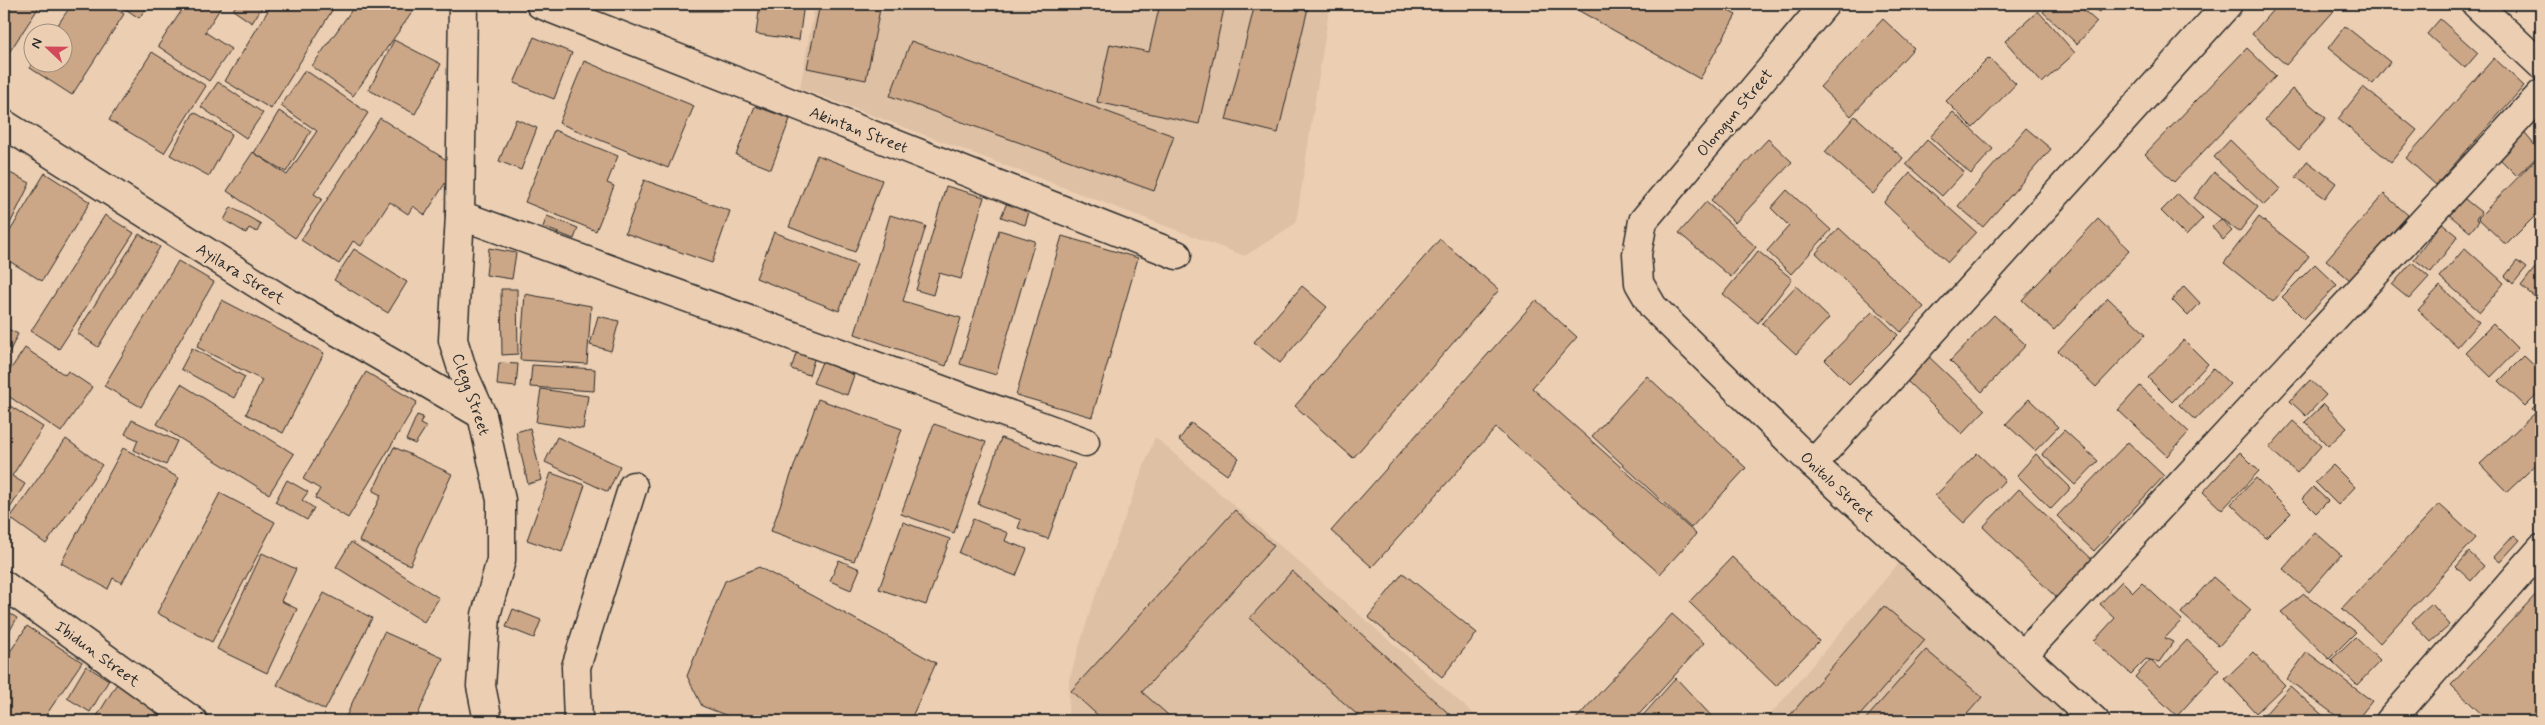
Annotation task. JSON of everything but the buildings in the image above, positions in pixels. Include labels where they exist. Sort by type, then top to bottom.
[{"type":"street","name":"Clegg Street","points":[[464,4],[460,214],[453,340],[464,375],[482,415],[501,500],[501,560],[486,615],[481,686],[488,721]]},
{"type":"street","name":"Akintan Street","points":[[540,4],[1177,255]]},
{"type":"street","name":"Olorogun Street","points":[[1643,221],[1825,4]]},
{"type":"street","points":[[1813,464],[2228,4]]},
{"type":"street","points":[[2476,4],[2541,65]]},
{"type":"street","points":[[2023,655],[2541,94]]},
{"type":"street","name":"Ayilara Street","points":[[4,124],[278,297],[482,415]]},
{"type":"street","points":[[460,214],[1085,442]]},
{"type":"street","name":"Onitolo Street","points":[[1643,221],[1637,254],[1639,283],[1653,307],[1813,464],[2095,721]]},
{"type":"street","points":[[578,721],[576,668],[633,486]]},
{"type":"street","points":[[2390,721],[2541,549]]},
{"type":"street","name":"Ibidun Street","points":[[4,585],[193,721]]},
{"type":"shaded area","points":[[815,4],[1330,4],[1296,223],[1245,256],[800,88]]},
{"type":"shaded area","points":[[1155,437],[1482,721],[1068,721],[1069,680],[1092,605]]},
{"type":"shaded area","points":[[1899,563],[2076,721],[1765,721]]}]
